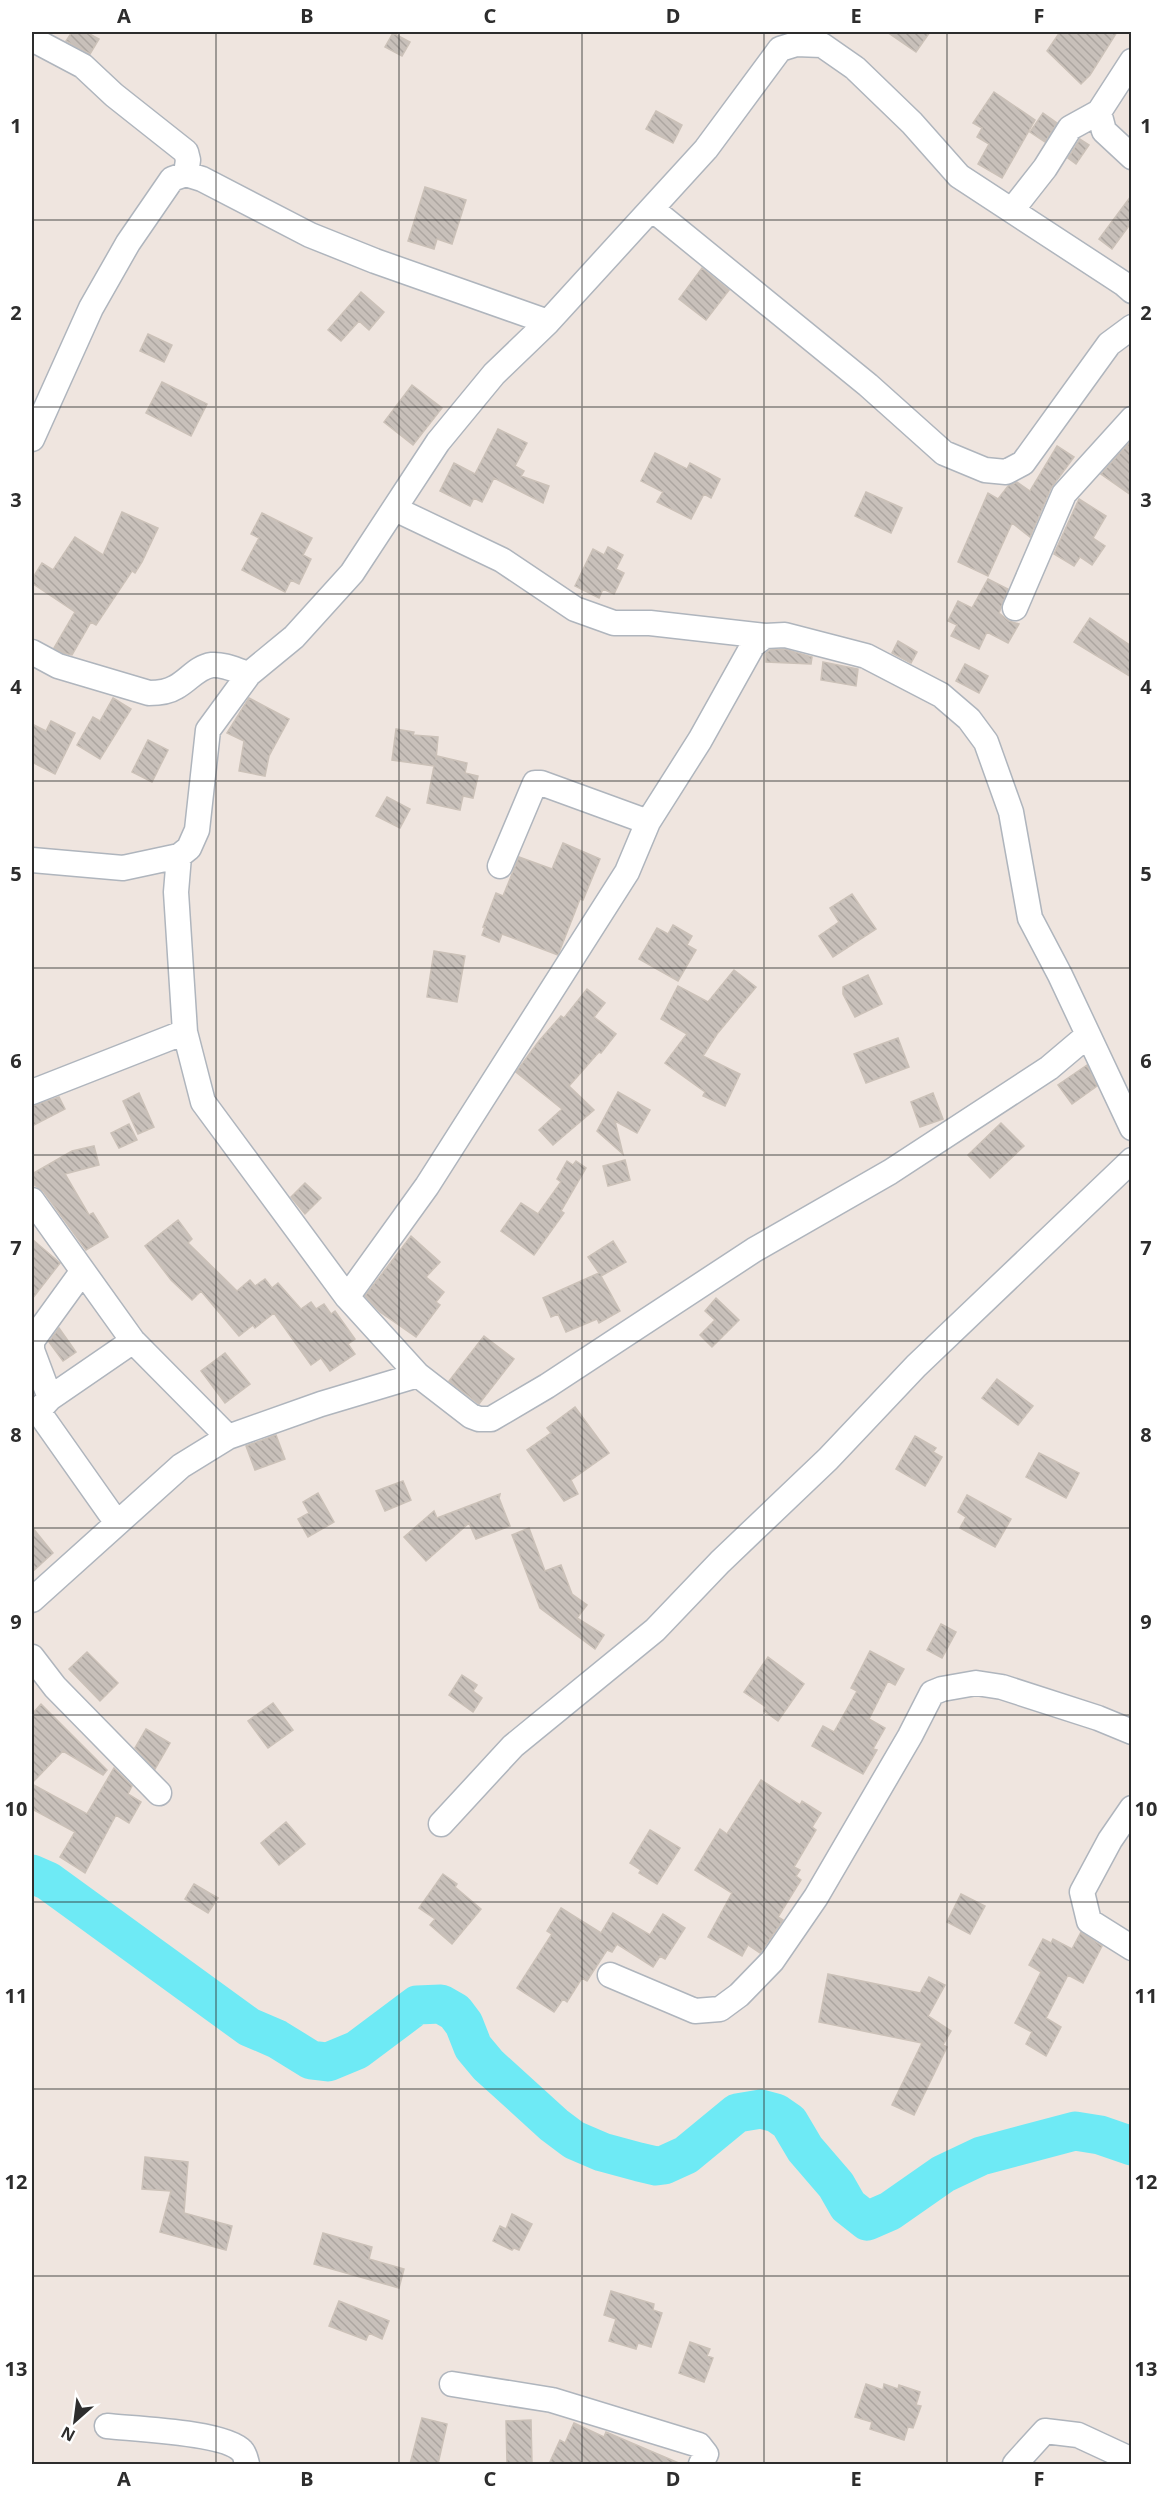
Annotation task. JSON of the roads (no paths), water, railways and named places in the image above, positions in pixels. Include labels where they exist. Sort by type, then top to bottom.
[{"type":"street","points":[[32,860],[123,868],[179,856],[189,848],[197,830],[208,730],[249,674],[294,637],[345,581],[438,442],[495,374],[548,322],[706,149],[777,40],[796,44],[809,38],[855,68],[912,123],[959,176],[1124,284],[1131,291]]},
{"type":"street","points":[[32,39],[83,66],[114,95],[186,152],[188,160],[186,174]]},
{"type":"street","points":[[1012,210],[1045,168],[1070,128],[1099,112],[1131,61]]},
{"type":"street","points":[[1099,112],[1104,131],[1131,157]]},
{"type":"street","points":[[32,439],[91,308],[128,243],[172,178],[186,174],[202,179],[310,235],[375,261],[548,322]]},
{"type":"street","points":[[652,210],[868,385],[944,453],[985,470],[1006,472],[1023,463],[1109,344],[1131,327]]},
{"type":"street","points":[[1016,608],[1064,494],[1131,419]]},
{"type":"street","points":[[394,509],[502,560],[575,609],[614,622],[650,623],[765,636],[785,635],[866,656],[941,696],[969,719],[986,742],[1011,812],[1030,918],[1131,1128]]},
{"type":"street","points":[[347,1297],[427,1186],[627,872],[648,822],[700,740],[753,645],[765,636]]},
{"type":"street","points":[[32,652],[58,666],[148,693],[162,692],[176,687],[202,668],[212,665],[220,665],[249,674]]},
{"type":"street","points":[[500,866],[535,783],[541,783],[648,822]]},
{"type":"street","points":[[179,856],[176,892],[185,1032],[203,1102],[347,1297],[418,1375],[471,1416],[479,1419],[491,1419],[547,1386],[754,1250],[890,1172],[1049,1068],[1088,1035]]},
{"type":"street","points":[[32,1092],[185,1032]]},
{"type":"street","points":[[441,1824],[513,1746],[655,1630],[720,1562],[828,1459],[916,1366],[1131,1160]]},
{"type":"street","points":[[32,1200],[133,1341],[228,1437]]},
{"type":"street","points":[[50,1398],[32,1350],[32,1341],[82,1272]]},
{"type":"street","points":[[117,1523],[38,1411],[50,1398],[133,1341]]},
{"type":"street","points":[[32,1600],[182,1466],[228,1437],[321,1404],[418,1375]]},
{"type":"street","points":[[32,1657],[55,1687],[159,1793]]},
{"type":"street","points":[[610,1975],[695,2010],[720,2009],[739,1995],[772,1961],[816,1897],[910,1736],[932,1693],[976,1683],[1002,1686],[1098,1718],[1131,1732]]},
{"type":"street","points":[[1131,1808],[1110,1840],[1082,1892],[1089,1921],[1131,1948]]},
{"type":"street","points":[[452,2384],[552,2400],[699,2445],[706,2454],[701,2464]]},
{"type":"street","points":[[107,2426],[202,2436],[231,2444],[243,2452],[247,2464]]},
{"type":"street","points":[[1015,2464],[1045,2431],[1078,2435],[1131,2460]]},
{"type":"waterway","points":[[32,1874],[48,1881],[249,2027],[277,2039],[311,2060],[328,2062],[357,2050],[417,2005],[441,2004],[455,2012],[464,2024],[473,2047],[488,2065],[554,2125],[574,2140],[602,2152],[656,2166],[664,2165],[686,2155],[737,2113],[761,2109],[776,2113],[789,2122],[805,2149],[836,2185],[848,2206],[867,2221],[890,2211],[943,2174],[981,2156],[1075,2131],[1100,2135],[1132,2146]]}]
